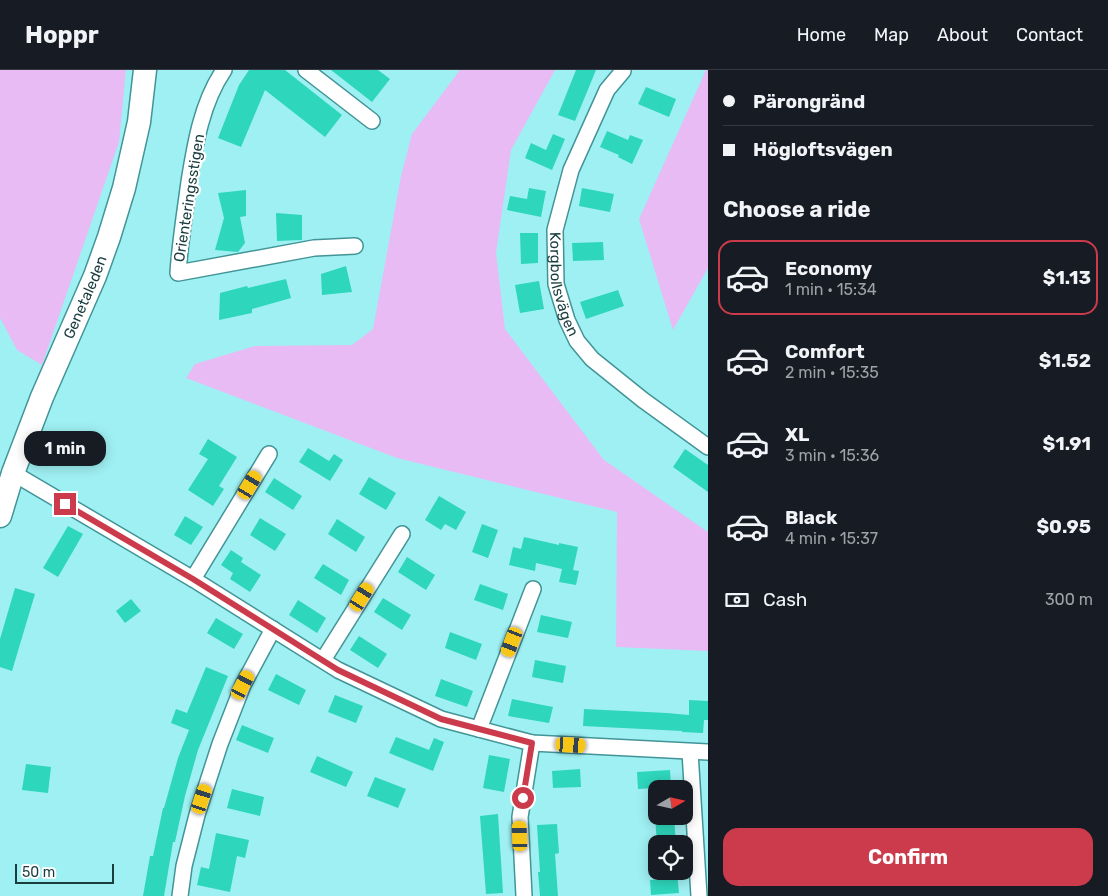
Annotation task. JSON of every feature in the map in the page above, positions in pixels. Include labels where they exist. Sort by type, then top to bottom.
[{"type":"main road","name":"Genetaleden","points":[[0,516],[13,473],[42,397],[95,276],[124,188],[139,122],[145,70]]},
{"type":"street","name":"Orienteringsstigen","points":[[224,70],[211,93],[201,123],[193,157],[181,235],[178,273],[314,248],[355,246]]},
{"type":"street","points":[[306,70],[372,121]]},
{"type":"street","name":"Korgbollsvägen","points":[[623,71],[608,90],[571,170],[554,230],[556,284],[567,320],[577,341],[592,359],[643,400],[708,447]]},
{"type":"street","points":[[193,579],[269,454]]},
{"type":"street","points":[[13,473],[193,579],[338,670],[441,719],[532,743],[708,752]]},
{"type":"street","points":[[323,660],[402,534]]},
{"type":"street","points":[[479,729],[532,589]]},
{"type":"street","points":[[180,896],[184,866],[197,815],[220,744],[243,685],[273,629]]},
{"type":"street","points":[[524,896],[520,816],[532,743]]},
{"type":"street","points":[[690,752],[699,896]]},
{"type":"shaded area","points":[[0,70],[126,70],[119,142],[42,365],[17,350],[0,318]]},
{"type":"shaded area","points":[[460,70],[555,70],[511,150],[496,253],[505,329],[604,460],[708,532],[708,651],[616,647],[617,512],[397,458],[186,378],[195,364],[255,346],[352,345],[373,329],[401,176],[412,134]]},
{"type":"shaded area","points":[[706,70],[708,70],[708,268],[673,330],[639,219]]},
{"type":"building","points":[[249,70],[285,70],[342,115],[325,137],[265,90],[241,147],[218,138],[239,85]]},
{"type":"building","points":[[331,70],[378,70],[390,79],[372,102]]},
{"type":"building","points":[[576,70],[596,70],[575,121],[558,115]]},
{"type":"building","points":[[646,87],[676,99],[669,117],[638,104]]},
{"type":"building","points":[[607,131],[628,140],[630,135],[643,140],[632,164],[618,157],[619,155],[600,147]]},
{"type":"building","points":[[553,134],[565,139],[552,170],[525,158],[531,143],[546,150]]},
{"type":"building","points":[[529,188],[546,191],[541,217],[507,210],[510,196],[527,199]]},
{"type":"building","points":[[582,188],[614,194],[610,212],[579,206]]},
{"type":"building","points":[[246,190],[246,216],[240,217],[245,243],[238,252],[215,250],[224,218],[218,193]]},
{"type":"building","points":[[276,213],[302,215],[302,240],[277,241]]},
{"type":"building","points":[[520,233],[538,233],[538,263],[521,264]]},
{"type":"building","points":[[603,242],[604,260],[573,261],[572,243]]},
{"type":"building","points":[[346,266],[352,292],[322,295],[321,274]]},
{"type":"building","points":[[286,279],[291,298],[252,309],[252,313],[219,320],[220,293]]},
{"type":"building","points":[[539,281],[544,309],[520,313],[515,285]]},
{"type":"building","points":[[618,290],[624,306],[586,319],[580,302]]},
{"type":"building","points":[[208,439],[237,457],[219,486],[224,489],[213,506],[188,490],[208,459],[199,454]]},
{"type":"building","points":[[308,448],[329,461],[334,454],[343,460],[330,481],[299,462]]},
{"type":"building","points":[[685,449],[708,465],[708,492],[673,467]]},
{"type":"building","points":[[369,477],[396,493],[386,510],[359,494]]},
{"type":"building","points":[[274,478],[302,496],[293,510],[265,492]]},
{"type":"building","points":[[439,496],[466,512],[456,530],[445,524],[441,530],[425,520]]},
{"type":"building","points":[[185,516],[203,527],[191,545],[174,535]]},
{"type":"building","points":[[260,518],[286,534],[275,551],[250,535]]},
{"type":"building","points":[[337,519],[365,537],[356,552],[328,534]]},
{"type":"building","points":[[482,524],[498,530],[488,558],[472,552]]},
{"type":"building","points":[[68,526],[83,534],[58,577],[43,568]]},
{"type":"building","points":[[524,537],[578,547],[573,570],[579,571],[576,585],[559,582],[562,569],[536,563],[535,571],[509,565],[513,547],[521,549]]},
{"type":"building","points":[[231,550],[243,558],[241,562],[261,575],[250,592],[230,579],[233,573],[221,565]]},
{"type":"building","points":[[407,557],[435,575],[426,590],[398,572]]},
{"type":"building","points":[[323,564],[349,580],[341,595],[314,578]]},
{"type":"building","points":[[480,584],[508,594],[503,610],[474,600]]},
{"type":"building","points":[[15,588],[35,594],[12,671],[0,667],[0,639]]},
{"type":"building","points":[[383,598],[411,615],[402,630],[374,612]]},
{"type":"building","points":[[131,599],[141,611],[125,623],[116,611]]},
{"type":"building","points":[[298,600],[326,618],[317,633],[289,615]]},
{"type":"building","points":[[541,615],[572,622],[568,638],[537,632]]},
{"type":"building","points":[[216,618],[243,634],[234,649],[207,633]]},
{"type":"building","points":[[450,632],[482,644],[476,660],[445,648]]},
{"type":"building","points":[[359,636],[387,654],[378,668],[350,650]]},
{"type":"building","points":[[535,660],[566,666],[563,683],[532,677]]},
{"type":"building","points":[[206,667],[228,676],[198,750],[175,842],[173,842],[164,896],[143,896],[150,856],[153,856],[163,808],[178,758],[189,730],[171,723],[176,709],[187,713]]},
{"type":"building","points":[[276,674],[306,690],[299,705],[268,690]]},
{"type":"building","points":[[441,679],[473,691],[467,707],[435,696]]},
{"type":"building","points":[[335,695],[363,706],[356,723],[328,712]]},
{"type":"building","points":[[512,699],[553,707],[549,723],[508,716]]},
{"type":"building","points":[[689,700],[708,701],[708,720],[704,720],[703,733],[583,726],[584,709],[689,715]]},
{"type":"building","points":[[242,725],[274,738],[268,753],[236,740]]},
{"type":"building","points":[[396,737],[429,750],[434,738],[444,742],[433,771],[389,753]]},
{"type":"building","points":[[489,755],[510,759],[504,792],[483,788]]},
{"type":"building","points":[[317,756],[353,772],[346,787],[310,772]]},
{"type":"building","points":[[26,764],[51,767],[48,793],[22,790]]},
{"type":"building","points":[[580,769],[581,787],[553,788],[552,771]]},
{"type":"building","points":[[670,770],[671,780],[648,780],[648,788],[638,789],[637,772]]},
{"type":"building","points":[[375,777],[406,789],[398,808],[367,796]]},
{"type":"building","points":[[232,789],[264,797],[260,816],[227,808]]},
{"type":"building","points":[[498,814],[503,893],[486,894],[480,816]]},
{"type":"building","points":[[557,824],[559,853],[555,854],[558,896],[540,896],[537,825]]},
{"type":"building","points":[[656,825],[675,825],[675,835],[656,835]]},
{"type":"building","points":[[216,833],[249,840],[245,858],[237,856],[230,892],[197,885],[201,867],[209,869]]},
{"type":"building","points":[[650,880],[678,880],[679,893],[651,895]]},
{"type":"route","points":[[65,504],[193,579],[338,670],[441,719],[532,743],[523,798]]}]
